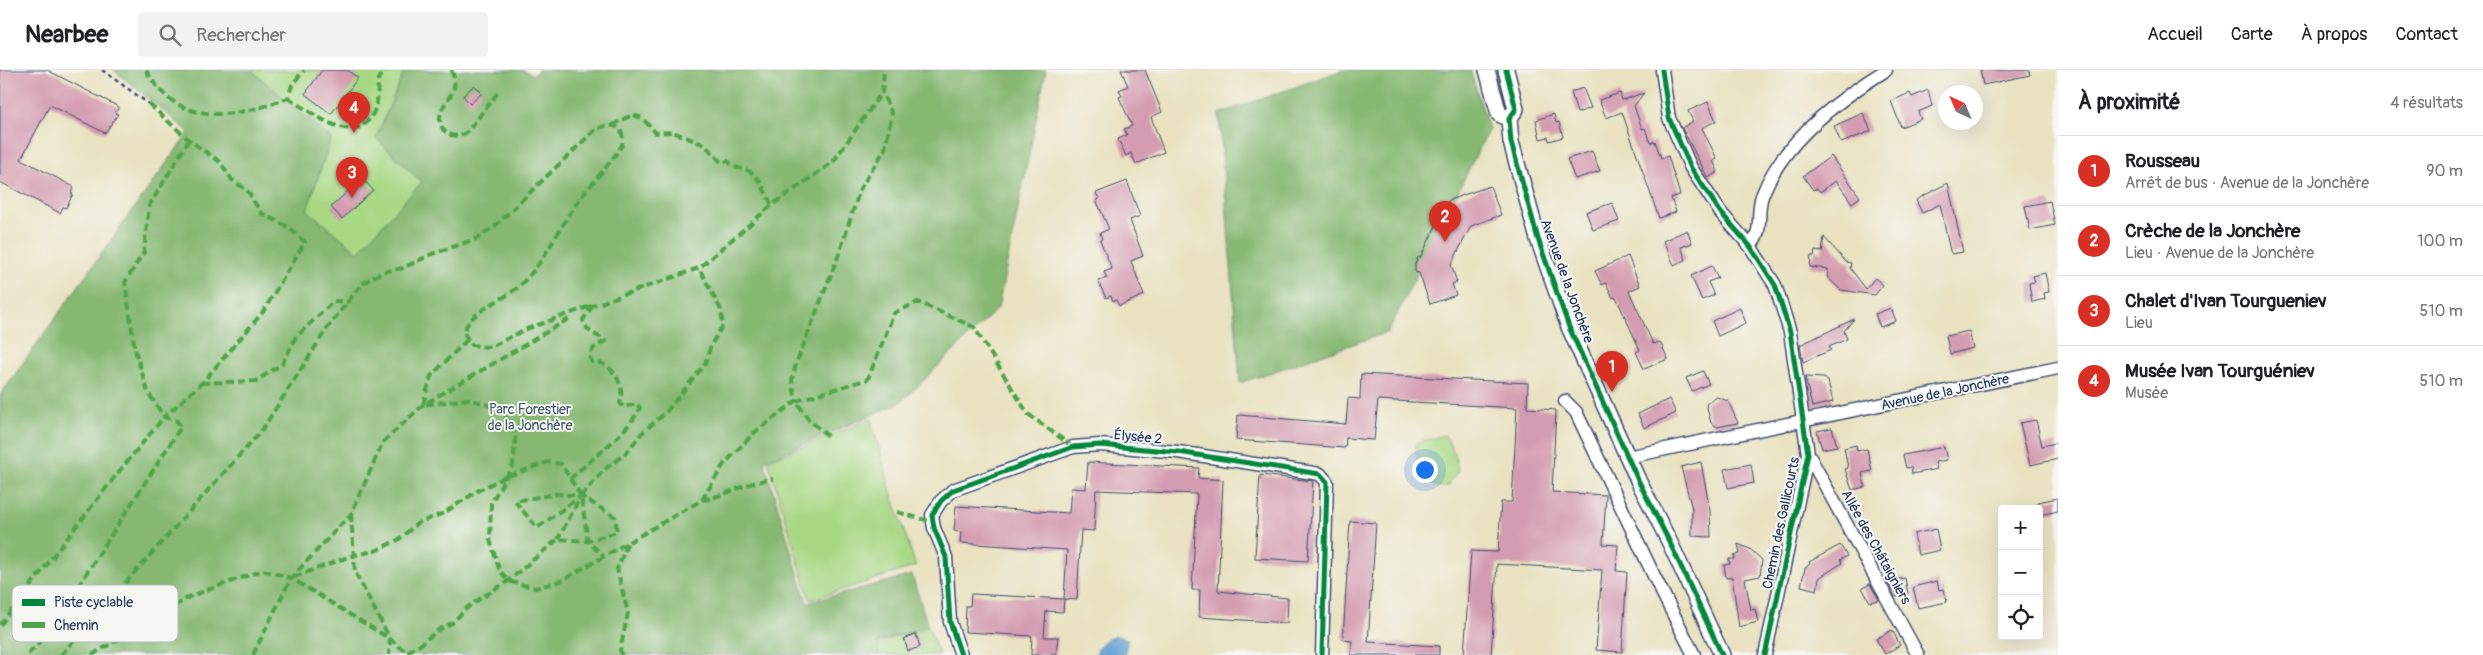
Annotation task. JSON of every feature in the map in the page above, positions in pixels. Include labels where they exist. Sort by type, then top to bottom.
[{"type":"street","name":"Avenue de la Jonchère","points":[[1486,70],[1499,114],[1509,120]]},
{"type":"street","name":"Avenue de la Jonchère","points":[[1506,70],[1516,109],[1509,120],[1511,142],[1538,239],[1566,318],[1627,457],[1670,543],[1722,655]]},
{"type":"street","name":"Chemin des Gallicourts","points":[[1662,70],[1669,118],[1691,168],[1721,213],[1750,246],[1775,286],[1790,332],[1808,454],[1765,655]]},
{"type":"street","points":[[1750,246],[1758,239],[1761,198],[1774,171],[1800,139],[1863,85],[1886,70]]},
{"type":"street","name":"Avenue de la Jonchère","points":[[1627,457],[2058,368]]},
{"type":"street","points":[[1565,400],[1576,412],[1694,655]]},
{"type":"street","name":"Élysée 2","points":[[961,655],[950,622],[946,557],[934,528],[932,515],[941,501],[953,490],[1073,447],[1100,445],[1178,452],[1320,474],[1327,482],[1322,655]]},
{"type":"street","name":"Allée des Châtaigniers","points":[[1808,454],[1918,655]]},
{"type":"path","points":[[102,70],[149,104]]},
{"type":"green space","name":"Parc Forestier de la Jonchère","points":[[114,70],[251,70],[331,138],[307,210],[358,252],[422,182],[376,138],[405,70],[523,70],[533,75],[538,70],[1046,70],[998,308],[900,403],[764,461],[807,603],[912,575],[928,626],[878,642],[878,655],[0,655],[0,395],[189,132]]},
{"type":"green space","points":[[251,70],[405,70],[376,138],[422,182],[358,252],[307,210],[331,138]]},
{"type":"green space","points":[[1343,70],[1470,70],[1489,129],[1388,332],[1240,383],[1219,114]]},
{"type":"green space","points":[[871,419],[893,499],[916,566],[810,600],[768,461]]},
{"type":"green space","points":[[1445,435],[1454,453],[1458,470],[1448,486],[1439,487],[1427,480],[1423,474],[1416,443]]},
{"type":"green space","points":[[928,626],[939,655],[878,655],[878,643]]},
{"type":"water","points":[[1116,636],[1128,639],[1124,655],[1096,655],[1103,642]]},
{"type":"building","points":[[0,70],[47,70],[119,107],[115,113],[118,114],[105,133],[50,105],[21,159],[74,187],[71,193],[73,194],[66,208],[63,207],[60,213],[0,182]]},
{"type":"building","points":[[322,70],[347,70],[358,78],[331,114],[305,94]]},
{"type":"building","points":[[1121,70],[1145,70],[1162,112],[1151,117],[1164,152],[1136,164],[1131,153],[1126,156],[1118,139],[1127,135],[1124,129],[1132,126],[1119,97],[1122,96],[1119,90],[1128,86]]},
{"type":"building","points":[[1980,70],[2029,70],[2030,75],[1983,85]]},
{"type":"building","points":[[474,85],[482,93],[470,104],[463,96]]},
{"type":"building","points":[[1583,88],[1591,108],[1577,113],[1571,92]]},
{"type":"building","points":[[1928,90],[1932,106],[1918,112],[1921,119],[1901,127],[1891,101],[1910,93],[1912,97]]},
{"type":"building","points":[[1620,93],[1622,100],[1644,93],[1634,106],[1642,129],[1645,128],[1650,143],[1655,141],[1661,158],[1668,156],[1680,195],[1671,198],[1676,212],[1659,218],[1622,112],[1606,118],[1599,100]]},
{"type":"building","points":[[1708,102],[1716,121],[1702,128],[1717,159],[1713,161],[1718,172],[1708,178],[1682,128],[1693,121],[1688,111]]},
{"type":"building","points":[[1863,113],[1871,131],[1841,143],[1834,126]]},
{"type":"building","points":[[1554,114],[1556,123],[1559,122],[1563,137],[1549,141],[1548,137],[1540,139],[1536,120]]},
{"type":"building","points":[[1592,151],[1600,171],[1575,179],[1567,159]]},
{"type":"building","points":[[1831,156],[1860,197],[1852,203],[1836,181],[1820,192],[1817,188],[1813,190],[1803,176]]},
{"type":"building","points":[[362,178],[373,190],[342,219],[331,207]]},
{"type":"building","points":[[1127,181],[1140,216],[1130,220],[1143,256],[1131,261],[1144,295],[1119,306],[1116,300],[1113,301],[1111,296],[1106,298],[1098,281],[1107,278],[1104,272],[1112,269],[1100,240],[1102,239],[1100,233],[1109,229],[1096,200],[1099,199],[1096,193]]},
{"type":"building","points":[[1948,183],[1963,252],[1952,254],[1940,204],[1922,213],[1916,200]]},
{"type":"building","points":[[1490,186],[1501,215],[1471,226],[1451,265],[1457,282],[1452,284],[1456,295],[1430,304],[1419,273],[1415,272],[1415,264],[1418,257],[1420,258],[1449,200]]},
{"type":"building","points":[[2050,201],[2055,225],[2030,230],[2025,206]]},
{"type":"building","points":[[1612,203],[1619,221],[1593,230],[1586,212]]},
{"type":"building","points":[[1687,230],[1692,243],[1681,247],[1686,260],[1674,265],[1663,241]]},
{"type":"building","points":[[1824,237],[1846,262],[1851,263],[1850,268],[1866,289],[1875,278],[1883,285],[1875,295],[1841,290],[1827,277],[1828,269],[1810,267],[1811,256],[1814,256],[1815,251],[1822,252]]},
{"type":"building","points":[[1628,256],[1640,286],[1629,291],[1653,344],[1660,342],[1668,359],[1644,369],[1636,352],[1640,350],[1616,297],[1613,298],[1606,283],[1602,285],[1595,271]]},
{"type":"building","points":[[1712,266],[1718,278],[1708,282],[1714,295],[1702,300],[1691,276]]},
{"type":"building","points":[[2045,273],[2049,292],[2044,293],[2045,299],[2032,302],[2029,283],[2035,282],[2033,276]]},
{"type":"building","points":[[1740,308],[1746,323],[1718,336],[1712,321]]},
{"type":"building","points":[[1891,308],[1896,321],[1880,327],[1875,314]]},
{"type":"building","points":[[1854,319],[1844,331],[1847,339],[1829,347],[1831,350],[1803,362],[1800,345]]},
{"type":"building","points":[[1969,331],[1973,348],[1950,354],[1946,336]]},
{"type":"building","points":[[1703,371],[1709,384],[1692,391],[1686,378]]},
{"type":"building","points":[[1361,374],[1528,383],[1527,408],[1556,410],[1552,492],[1606,495],[1603,544],[1618,545],[1616,571],[1627,572],[1622,652],[1596,650],[1602,570],[1497,564],[1491,655],[1464,655],[1471,551],[1498,552],[1501,502],[1512,502],[1517,408],[1378,400],[1374,440],[1346,438],[1345,448],[1236,440],[1238,415],[1346,424],[1348,398],[1360,399]]},
{"type":"building","points":[[1805,377],[1824,378],[1828,381],[1833,402],[1812,407]]},
{"type":"building","points":[[1717,397],[1728,401],[1738,423],[1717,427],[1711,423],[1706,404]]},
{"type":"building","points":[[1669,399],[1676,413],[1644,428],[1638,414]]},
{"type":"building","points":[[2036,420],[2042,446],[2056,443],[2058,459],[2030,465],[2020,423]]},
{"type":"building","points":[[1832,428],[1837,446],[1822,449],[1817,431]]},
{"type":"building","points":[[1856,445],[1857,451],[1867,449],[1872,471],[1862,473],[1865,487],[1852,490],[1845,469],[1848,468],[1844,448]]},
{"type":"building","points":[[1944,447],[1947,460],[1935,462],[1937,469],[1912,474],[1911,467],[1906,468],[1903,455]]},
{"type":"building","points":[[1088,462],[1199,468],[1198,478],[1223,480],[1218,591],[1288,598],[1287,623],[1199,617],[1200,590],[1192,590],[1197,494],[1096,490],[1094,531],[1081,530],[1077,600],[1064,599],[1067,550],[960,543],[961,532],[954,531],[956,506],[1069,513],[1071,488],[1086,489]]},
{"type":"building","points":[[1701,462],[1710,511],[1711,537],[1692,536],[1692,509],[1681,467]]},
{"type":"building","points":[[1751,464],[1754,483],[1728,488],[1724,469]]},
{"type":"building","points":[[1260,475],[1313,481],[1308,561],[1255,558]]},
{"type":"building","points":[[2058,498],[2058,511],[2043,514],[2043,505],[2038,505],[2038,502]]},
{"type":"building","points":[[1350,521],[1376,523],[1368,642],[1439,646],[1439,655],[1351,655],[1352,641],[1343,640]]},
{"type":"building","points":[[1936,529],[1940,550],[1918,555],[1914,534]]},
{"type":"building","points":[[1738,544],[1750,549],[1762,560],[1760,576],[1745,579],[1751,610],[1755,609],[1758,622],[1739,627],[1732,577],[1726,578],[1724,565],[1730,564],[1729,559],[1735,559],[1734,555],[1740,554]]},
{"type":"building","points":[[1840,545],[1847,556],[1840,560],[1842,563],[1819,578],[1817,590],[1801,586],[1805,568],[1810,564],[1809,562]]},
{"type":"building","points":[[1905,578],[1908,594],[1895,597],[1887,581]]},
{"type":"building","points":[[1937,581],[1939,590],[1944,589],[1947,602],[1918,608],[1913,587]]},
{"type":"building","points":[[1870,584],[1879,600],[1870,602],[1862,588]]},
{"type":"building","points":[[971,594],[1064,599],[1063,612],[1046,611],[1044,637],[1058,637],[1056,655],[1031,655],[1032,636],[965,632],[966,606],[970,606]]},
{"type":"building","points":[[1892,630],[1900,645],[1885,654],[1876,639]]},
{"type":"building","points":[[916,634],[920,647],[908,651],[904,639]]},
{"type":"marked path","points":[[146,70],[159,89],[174,102],[191,110],[209,114],[248,110],[288,98],[292,85],[304,70]]},
{"type":"marked path","points":[[288,98],[334,125],[357,128],[367,122],[375,109],[378,79],[386,70]]},
{"type":"marked path","points":[[451,70],[454,78],[453,90],[441,111],[440,118],[442,128],[449,134],[454,136],[468,131],[500,90]]},
{"type":"marked path","points":[[589,307],[699,268],[772,205],[833,162],[882,92],[884,70]]},
{"type":"marked path","points":[[467,340],[431,376],[423,405],[469,399],[503,412],[516,434],[513,465],[491,503],[490,540],[499,569],[508,581],[535,588],[561,581],[702,500],[724,464],[754,433],[796,401],[792,380],[796,364],[839,254],[860,189],[885,149],[892,114],[882,92]]},
{"type":"marked path","points":[[149,104],[189,140],[220,162],[232,180],[247,190],[261,213],[288,227],[305,242],[263,312],[202,383],[164,417],[148,392],[135,350],[125,282],[144,252],[149,206],[189,140]]},
{"type":"marked path","points":[[612,125],[632,115],[642,118],[656,133],[673,132],[705,145],[721,162],[728,161],[736,167],[753,173],[760,181],[772,205]]},
{"type":"marked path","points":[[124,585],[262,430],[328,327],[362,284],[382,272],[403,268],[432,254],[476,239],[495,226],[594,131],[611,125],[616,126],[622,133],[622,145],[577,203],[543,258],[518,287],[472,318],[464,333],[472,345],[486,347],[495,345],[524,330],[593,305]]},
{"type":"marked path","points":[[581,496],[604,470],[625,454],[642,433],[666,412],[705,364],[711,345],[723,325],[721,310],[699,268]]},
{"type":"marked path","points":[[202,383],[256,381],[282,364],[296,337],[334,301],[348,302]]},
{"type":"marked path","points":[[828,436],[809,420],[796,401],[868,379],[894,313],[918,302],[974,327],[1028,414],[1073,447]]},
{"type":"marked path","points":[[570,479],[627,427],[640,408],[637,404],[623,407],[620,403],[621,389],[616,375],[606,365],[592,362],[589,356],[594,348],[605,341],[590,331],[583,320],[593,305]]},
{"type":"marked path","points":[[253,655],[291,578],[351,514],[383,442],[423,405],[572,317]]},
{"type":"marked path","points":[[31,585],[164,417],[176,420],[181,427],[79,585]]},
{"type":"marked path","points":[[294,577],[354,555],[375,551],[398,540],[418,523],[444,513],[479,490],[505,477],[548,462],[561,464],[581,496],[588,541],[604,557]]},
{"type":"marked path","points":[[702,500],[753,483],[773,479]]},
{"type":"marked path","points":[[407,652],[420,645],[438,630],[452,623],[469,606],[508,581],[558,539],[588,541],[617,532],[615,517],[581,496],[556,494],[515,501],[537,528],[581,496],[558,539]]},
{"type":"marked path","points":[[897,512],[933,522]]},
{"type":"marked path","points":[[351,514],[355,572],[390,639],[389,655]]},
{"type":"marked path","points":[[622,655],[620,650],[628,613],[617,569],[628,542]]},
{"type":"marked path","points":[[178,604],[191,596],[263,570],[291,578],[390,639],[410,655]]},
{"type":"marked path","points":[[0,625],[12,610]]},
{"type":"marked path","points":[[27,655],[40,642]]},
{"type":"marked path","points":[[61,655],[73,642]]},
{"type":"marked path","points":[[92,655],[114,642]]},
{"type":"cycle path","points":[[1506,70],[1516,109],[1509,119],[1511,142],[1538,239],[1569,327],[1638,480],[1670,543],[1722,655]]},
{"type":"cycle path","points":[[1662,70],[1669,118],[1691,168],[1721,213],[1750,246],[1775,285],[1790,332],[1808,454],[1765,655]]},
{"type":"cycle path","points":[[961,655],[950,622],[946,557],[934,528],[932,515],[941,501],[953,490],[1073,447],[1100,445],[1178,452],[1320,474],[1327,482],[1322,655]]},
{"type":"place","name":"Musée Ivan Tourguéniev","points":[[354,133]]},
{"type":"place","name":"Chalet d'Ivan Tourgueniev","points":[[352,198]]},
{"type":"place","name":"Crèche de la Jonchère","points":[[1445,242]]},
{"type":"place","name":"Rousseau","points":[[1612,392]]}]
